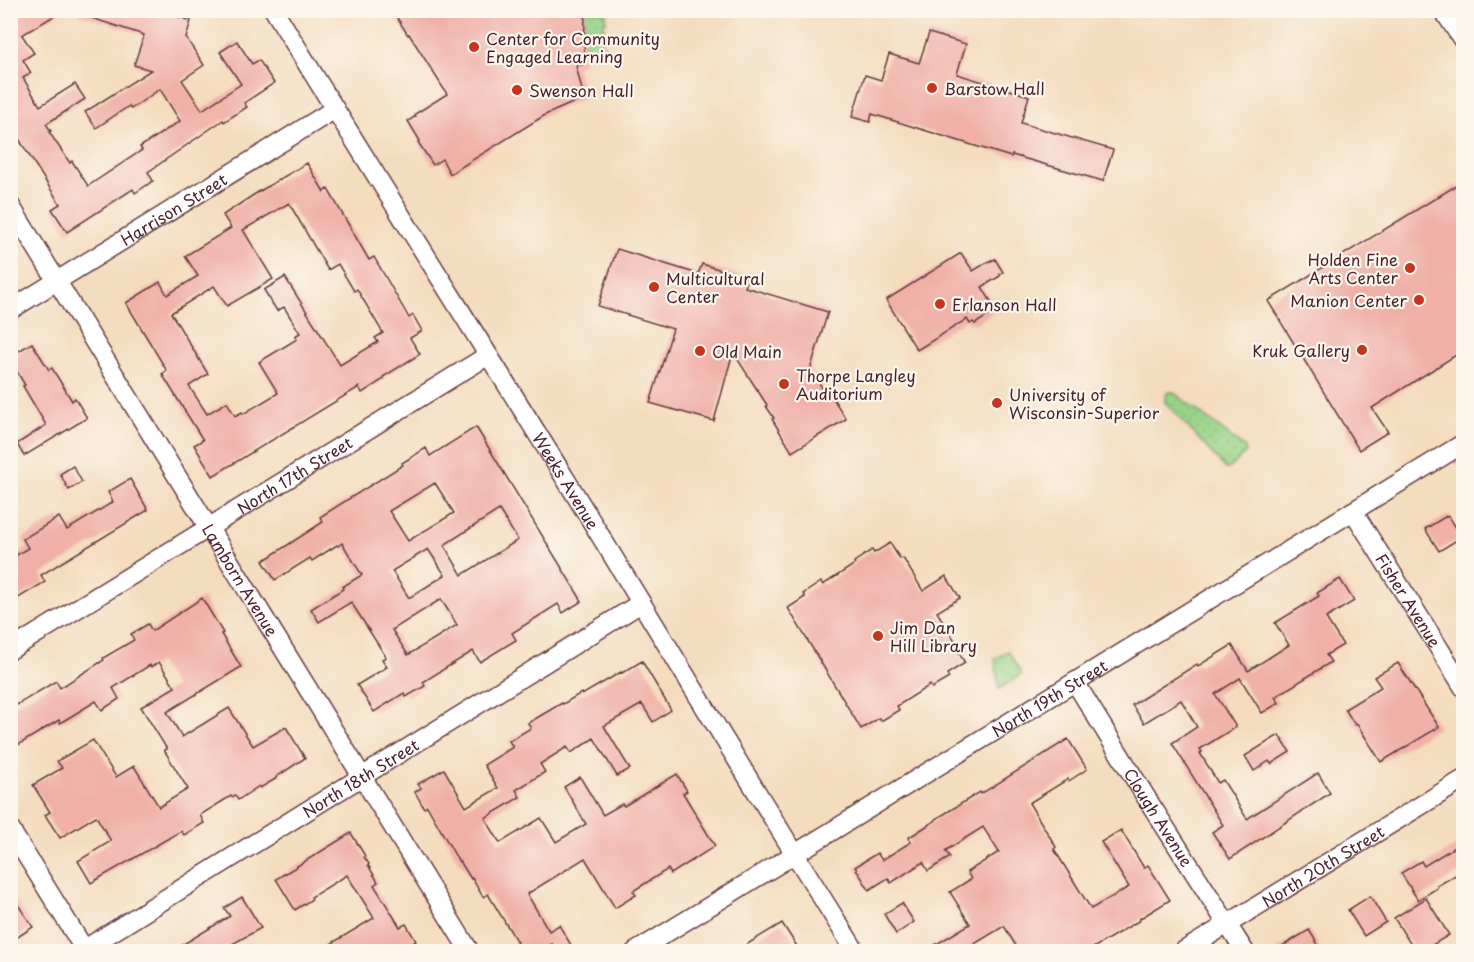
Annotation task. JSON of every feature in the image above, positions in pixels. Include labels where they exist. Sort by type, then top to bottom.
[{"type":"street","name":"Weeks Avenue","points":[[274,10],[856,951]]},
{"type":"street","points":[[1443,10],[1464,42]]},
{"type":"street","name":"Harrison Street","points":[[10,310],[335,109]]},
{"type":"street","name":"Lamborn Avenue","points":[[10,205],[470,951]]},
{"type":"street","name":"North 17th Street","points":[[10,650],[487,356]]},
{"type":"street","name":"North 19th Street","points":[[635,951],[1464,443]]},
{"type":"street","name":"Fisher Avenue","points":[[1353,512],[1464,688]]},
{"type":"street","name":"North 18th Street","points":[[84,950],[641,603]]},
{"type":"street","name":"Clough Avenue","points":[[1075,682],[1245,951]]},
{"type":"street","name":"North 20th Street","points":[[1182,951],[1464,779]]},
{"type":"street","points":[[10,830],[84,950]]},
{"type":"green space","points":[[585,11],[606,11],[604,34],[602,34],[605,56],[584,50]]},
{"type":"green space","points":[[1168,392],[1173,392],[1245,448],[1245,453],[1230,468],[1226,469],[1165,402]]},
{"type":"green space","points":[[1008,651],[1022,674],[999,689],[995,659]]},
{"type":"building","points":[[10,10],[64,10],[22,35],[34,53],[23,60],[31,73],[23,78],[40,106],[75,84],[85,99],[46,124],[70,163],[72,161],[88,186],[142,150],[140,147],[180,121],[160,89],[131,109],[129,106],[96,128],[85,112],[151,70],[134,65],[144,35],[79,14],[79,10],[158,10],[191,21],[186,38],[204,65],[182,80],[202,110],[241,84],[220,52],[237,41],[252,64],[259,60],[274,83],[244,103],[247,107],[224,122],[223,120],[148,172],[153,181],[135,193],[133,189],[67,232],[52,209],[60,204],[10,125]]},
{"type":"building","name":"Swenson Hall","points":[[392,10],[585,10],[584,64],[576,66],[584,98],[545,115],[450,174],[442,159],[433,165],[408,121],[447,94]]},
{"type":"building","name":"Barstow Hall","points":[[929,33],[966,44],[957,74],[1029,96],[1021,123],[1113,150],[1103,181],[1012,155],[1011,157],[872,114],[870,122],[852,117],[865,75],[881,80],[889,54],[919,63]]},
{"type":"building","points":[[307,163],[324,192],[328,189],[369,260],[374,257],[409,318],[413,315],[422,331],[410,338],[420,354],[362,393],[359,387],[213,476],[194,445],[203,440],[162,374],[167,371],[126,303],[160,282],[167,295],[198,276],[185,256],[231,228],[223,215]],"holes":[[[289,203],[328,270],[338,264],[354,291],[357,289],[383,333],[375,338],[378,342],[340,365],[285,277],[264,290],[277,311],[284,307],[300,333],[295,336],[297,339],[259,362],[278,393],[243,414],[242,412],[235,416],[227,402],[207,414],[189,386],[208,374],[171,313],[214,286],[227,306],[273,279],[243,230]]]},
{"type":"building","points":[[1457,185],[1464,195],[1464,350],[1372,408],[1388,432],[1359,450],[1268,301]]},
{"type":"building","name":"Old Main","points":[[617,249],[698,274],[702,264],[748,278],[745,287],[828,312],[810,370],[823,389],[826,387],[846,419],[792,452],[772,419],[774,418],[767,405],[733,352],[714,421],[650,403],[673,329],[598,306]]},
{"type":"building","name":"Erlanson Hall","points":[[961,253],[973,271],[995,259],[1003,272],[982,287],[995,308],[991,311],[992,313],[975,324],[973,322],[970,324],[967,319],[917,350],[886,300]]},
{"type":"building","points":[[32,343],[49,370],[52,368],[72,401],[75,398],[87,418],[24,456],[17,444],[46,425],[23,386],[25,385],[10,360],[10,356]]},
{"type":"building","points":[[476,427],[582,601],[563,613],[558,604],[512,633],[516,640],[480,662],[473,651],[423,682],[425,686],[406,697],[404,693],[374,712],[357,685],[387,667],[382,659],[386,657],[351,602],[319,622],[311,609],[362,575],[342,543],[312,561],[310,558],[275,580],[263,561],[323,522],[320,517],[403,465],[402,463],[426,448],[430,456]],"holes":[[[435,483],[454,513],[408,541],[389,511]],[[499,510],[518,540],[462,575],[444,545]],[[428,549],[445,575],[409,598],[392,571]],[[441,599],[457,625],[408,655],[392,630]]]},
{"type":"building","points":[[73,466],[82,482],[69,490],[60,474]]},
{"type":"building","points":[[130,479],[148,510],[41,575],[45,582],[10,603],[10,559],[28,548],[23,539],[59,517],[67,530],[113,502],[108,492]]},
{"type":"building","points":[[1448,515],[1462,537],[1439,551],[1425,529]]},
{"type":"building","name":"Jim Dan Hill Library","points":[[890,543],[900,559],[903,558],[923,591],[946,576],[960,598],[937,612],[957,644],[955,646],[965,663],[947,674],[949,678],[932,688],[930,685],[897,706],[899,710],[861,729],[788,608],[805,597],[803,594],[821,582],[823,585],[872,550],[874,553]]},
{"type":"building","points":[[1340,579],[1354,601],[1326,618],[1343,645],[1326,655],[1331,662],[1275,697],[1279,703],[1262,713],[1240,678],[1215,694],[1236,727],[1200,749],[1202,752],[1200,753],[1218,783],[1223,780],[1247,819],[1318,773],[1330,793],[1230,859],[1212,832],[1223,825],[1172,743],[1197,727],[1181,700],[1144,723],[1132,705],[1232,645],[1248,671],[1289,645],[1275,623],[1319,596],[1317,593]]},
{"type":"building","points":[[202,598],[241,667],[167,712],[182,737],[229,708],[253,746],[286,727],[305,758],[277,778],[260,788],[259,786],[238,800],[235,795],[231,796],[200,815],[204,823],[184,835],[181,831],[91,883],[78,861],[111,841],[96,816],[60,838],[45,815],[50,812],[33,785],[62,768],[57,761],[93,740],[116,777],[134,766],[159,807],[188,789],[141,707],[175,687],[159,662],[151,667],[150,665],[113,688],[119,699],[102,710],[96,701],[60,723],[59,720],[10,750],[10,709],[56,681],[60,688],[134,640],[131,634],[148,624],[152,631]]},
{"type":"building","points":[[642,661],[671,710],[653,722],[642,704],[604,726],[630,769],[617,776],[594,738],[571,753],[567,747],[540,764],[545,772],[516,790],[520,797],[485,818],[500,843],[541,818],[556,842],[586,824],[564,787],[580,777],[603,815],[622,804],[624,806],[677,774],[687,791],[683,793],[715,846],[671,874],[668,869],[633,891],[636,895],[615,908],[585,858],[527,894],[549,931],[559,925],[571,945],[561,951],[556,951],[552,944],[540,951],[501,951],[517,942],[488,894],[483,897],[459,862],[427,806],[424,808],[415,792],[421,788],[418,784],[444,769],[466,807],[498,788],[484,765],[513,747],[509,741],[531,728],[528,723]]},
{"type":"building","points":[[1398,663],[1439,727],[1381,762],[1345,709],[1381,687],[1374,677]]},
{"type":"building","points":[[1279,735],[1290,752],[1271,764],[1269,761],[1254,771],[1245,756]]},
{"type":"building","points":[[1068,739],[1087,769],[1029,803],[1091,909],[1129,887],[1101,842],[1121,830],[1144,868],[1148,865],[1170,900],[1088,951],[1019,951],[1004,926],[963,951],[925,951],[970,924],[950,892],[971,879],[967,872],[999,852],[983,827],[945,851],[950,857],[928,871],[923,862],[891,883],[888,878],[869,890],[855,867],[877,853],[882,860],[911,842],[908,838],[936,819],[980,792],[981,794]]},
{"type":"building","points":[[351,833],[378,882],[374,885],[400,927],[406,924],[420,951],[319,951],[374,918],[347,875],[311,897],[312,899],[295,910],[276,879]]},
{"type":"building","points":[[1464,841],[1464,870],[1418,900],[1401,873],[1421,861],[1424,866]]},
{"type":"building","points":[[10,893],[33,927],[10,942]]},
{"type":"building","points":[[1370,896],[1386,922],[1364,936],[1348,910]]},
{"type":"building","points":[[242,897],[261,928],[220,951],[172,951],[230,916],[224,908]]},
{"type":"building","points":[[1426,898],[1449,935],[1432,945],[1436,951],[1415,951],[1394,918]]},
{"type":"building","points":[[902,903],[914,922],[896,934],[884,914]]},
{"type":"building","points":[[782,923],[800,951],[736,951]]},
{"type":"building","points":[[1309,930],[1322,951],[1274,951]]},
{"type":"place","name":"Center for Community Engaged Learning","points":[[474,47]]},
{"type":"place","name":"Barstow Hall","points":[[932,88]]},
{"type":"place","name":"Swenson Hall","points":[[517,90]]},
{"type":"place","name":"Holden Fine Arts Center","points":[[1410,268]]},
{"type":"place","name":"Multicultural Center","points":[[654,287]]},
{"type":"place","name":"Manion Center","points":[[1419,300]]},
{"type":"place","name":"Erlanson Hall","points":[[940,304]]},
{"type":"place","name":"Kruk Gallery","points":[[1362,350]]},
{"type":"place","name":"Old Main","points":[[700,351]]},
{"type":"place","name":"Thorpe Langley Auditorium","points":[[784,384]]},
{"type":"place","name":"University of Wisconsin-Superior","points":[[997,403]]},
{"type":"place","name":"Jim Dan Hill Library","points":[[878,636]]}]
